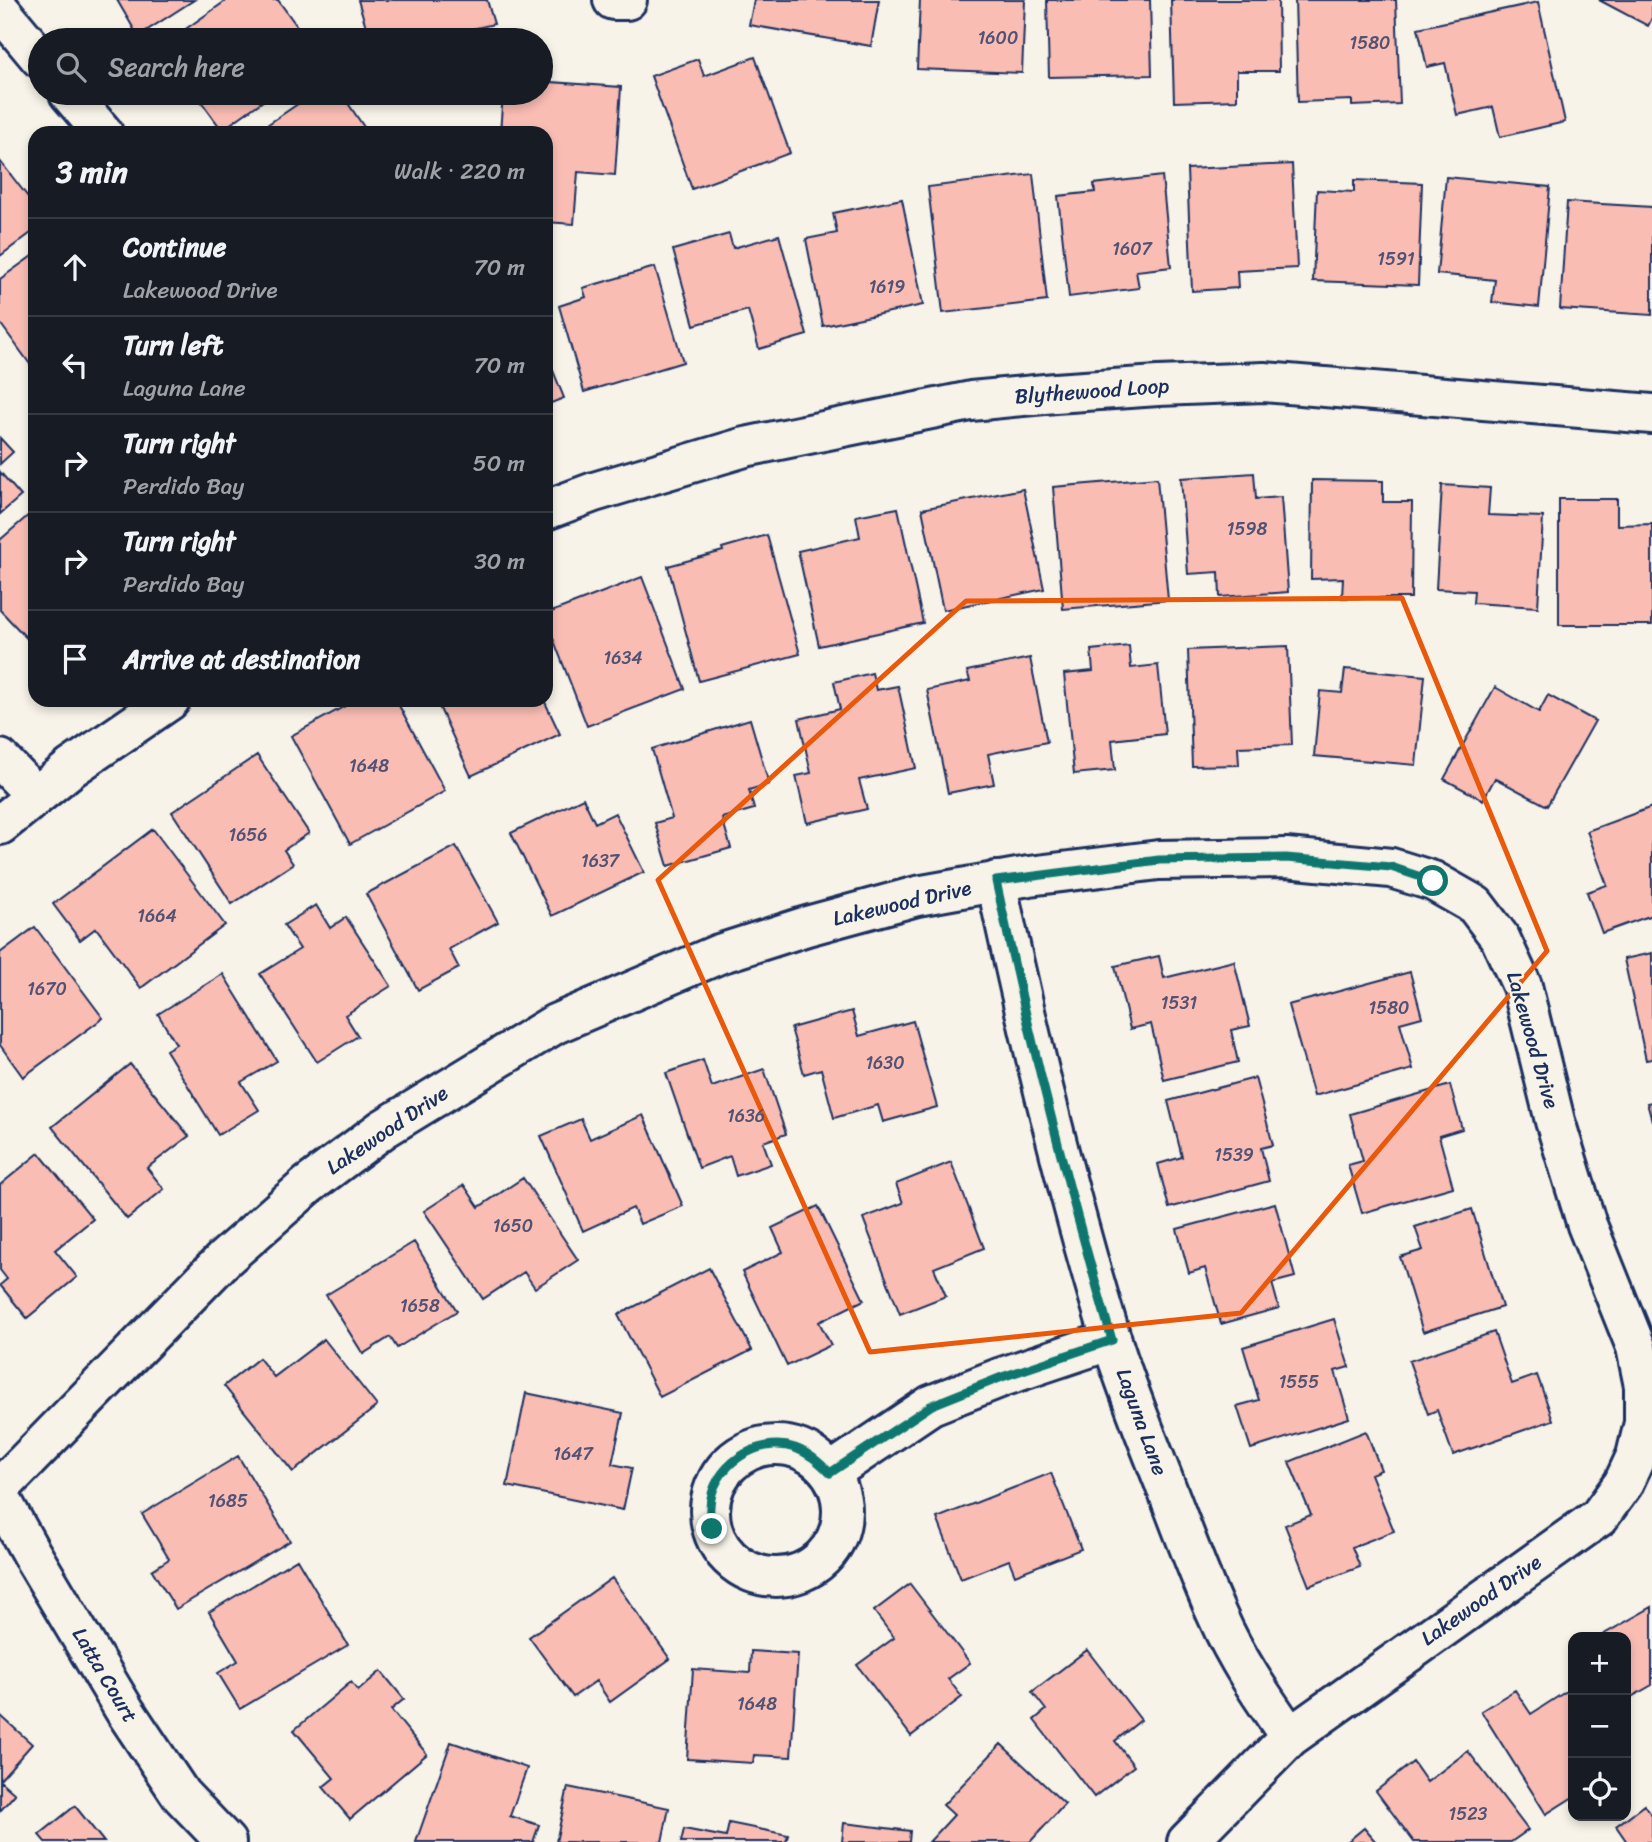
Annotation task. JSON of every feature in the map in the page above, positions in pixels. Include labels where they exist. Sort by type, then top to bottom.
[{"type":"street","points":[[613,0],[627,0]]},
{"type":"street","points":[[0,10],[28,44]]},
{"type":"street","points":[[79,105],[97,126]]},
{"type":"street","name":"Blythewood Loop","points":[[553,507],[594,492],[745,447],[971,401],[1055,393],[1264,382],[1652,414]]},
{"type":"street","points":[[0,825],[71,768],[160,707]]},
{"type":"street","points":[[0,759],[36,796]]},
{"type":"street","name":"Lakewood Drive","points":[[0,1488],[224,1259],[308,1185],[383,1129],[555,1024],[719,954],[807,926],[917,896],[996,881],[1159,860],[1286,858],[1391,867],[1433,881],[1475,905],[1500,939],[1522,986],[1555,1121],[1587,1225],[1636,1347],[1644,1385],[1644,1423],[1636,1456],[1623,1485],[1599,1517],[1290,1737],[1187,1842]]},
{"type":"street","name":"Laguna Lane","points":[[996,881],[1019,989],[1079,1226],[1112,1340],[1217,1616],[1251,1680],[1290,1737]]},
{"type":"street","points":[[830,1473],[932,1405],[1002,1377],[1112,1340]]},
{"type":"street","name":"Latta Court","points":[[0,1497],[125,1711],[181,1795],[226,1842]]},
{"type":"highlighted area","points":[[1402,598],[1547,951],[1241,1313],[870,1352],[658,880],[966,601]]},
{"type":"building","points":[[117,0],[194,0],[150,28],[133,28]]},
{"type":"building","points":[[227,0],[278,0],[298,28],[187,28]]},
{"type":"building","points":[[358,0],[487,0],[494,24],[476,28],[366,28]]},
{"type":"building","points":[[754,0],[879,0],[871,46],[749,25]]},
{"type":"building","points":[[920,0],[1025,0],[1022,73],[917,69]]},
{"type":"building","points":[[1047,0],[1150,0],[1152,75],[1049,77]]},
{"type":"building","points":[[1171,0],[1278,0],[1279,71],[1237,71],[1237,100],[1174,102]]},
{"type":"building","points":[[1295,0],[1396,0],[1400,104],[1352,106],[1352,100],[1298,102]]},
{"type":"building","points":[[1599,0],[1652,0],[1652,18],[1648,26]]},
{"type":"building","points":[[1538,2],[1565,122],[1500,137],[1493,107],[1457,115],[1445,63],[1427,67],[1418,28]]},
{"type":"building","points":[[755,57],[790,153],[692,189],[651,76],[698,59],[704,76]]},
{"type":"building","points":[[553,82],[621,87],[615,175],[578,172],[574,224],[553,222],[553,126],[501,126],[502,105],[553,105]]},
{"type":"building","points":[[204,105],[257,105],[228,126],[219,126]]},
{"type":"building","points":[[296,105],[349,105],[363,126],[265,126]]},
{"type":"building","points":[[0,161],[28,197],[28,235],[0,256]]},
{"type":"building","points":[[1292,164],[1297,268],[1237,271],[1238,288],[1192,291],[1187,169]]},
{"type":"building","points":[[1033,174],[1047,301],[943,313],[928,187]]},
{"type":"building","points":[[1162,176],[1171,267],[1136,271],[1139,288],[1069,297],[1058,196],[1095,192],[1094,184]]},
{"type":"building","points":[[1446,177],[1550,187],[1539,307],[1492,302],[1495,280],[1437,274]]},
{"type":"building","points":[[1354,180],[1422,183],[1418,285],[1313,281],[1317,190],[1354,192]]},
{"type":"building","points":[[902,199],[923,305],[823,326],[806,239],[837,233],[833,213]]},
{"type":"building","points":[[1567,202],[1652,207],[1652,315],[1560,309]]},
{"type":"building","points":[[729,234],[733,248],[779,235],[807,335],[759,349],[748,310],[694,325],[673,250]]},
{"type":"building","points":[[28,259],[28,361],[0,323],[0,279]]},
{"type":"building","points":[[655,267],[683,362],[584,392],[559,306],[586,297],[583,288]]},
{"type":"building","points":[[553,370],[564,398],[553,402]]},
{"type":"building","points":[[0,438],[13,452],[0,464]]},
{"type":"building","points":[[0,472],[21,496],[0,514]]},
{"type":"building","points":[[1254,473],[1256,499],[1281,497],[1288,592],[1220,597],[1219,572],[1188,574],[1181,478]]},
{"type":"building","points":[[1157,478],[1168,600],[1063,609],[1053,487]]},
{"type":"building","points":[[1312,480],[1383,481],[1383,502],[1412,502],[1411,598],[1342,598],[1343,578],[1311,579]]},
{"type":"building","points":[[1442,485],[1490,488],[1488,515],[1543,517],[1538,607],[1473,603],[1474,591],[1436,589]]},
{"type":"building","points":[[1023,489],[1044,589],[943,610],[922,509]]},
{"type":"building","points":[[1559,499],[1617,499],[1617,525],[1652,524],[1652,625],[1559,625]]},
{"type":"building","points":[[898,508],[923,623],[819,646],[798,551],[860,537],[856,516]]},
{"type":"building","points":[[28,516],[28,640],[0,610],[0,540]]},
{"type":"building","points":[[767,535],[800,654],[699,681],[668,566],[723,551],[722,548]]},
{"type":"building","points":[[642,577],[685,689],[587,726],[553,638],[553,611]]},
{"type":"building","points":[[1129,646],[1131,668],[1158,665],[1165,734],[1112,740],[1115,770],[1074,774],[1064,674],[1093,671],[1091,650]]},
{"type":"building","points":[[1288,646],[1292,745],[1238,747],[1239,765],[1192,766],[1188,650]]},
{"type":"building","points":[[1030,658],[1047,742],[988,754],[994,784],[948,793],[927,690],[970,681],[967,671]]},
{"type":"building","points":[[1345,669],[1425,676],[1416,765],[1314,756],[1320,691],[1342,693]]},
{"type":"building","points":[[872,673],[876,690],[898,686],[916,768],[859,780],[867,809],[807,823],[796,776],[811,773],[799,719],[840,709],[834,682]]},
{"type":"building","points":[[1495,687],[1539,712],[1548,695],[1595,721],[1547,806],[1495,778],[1483,800],[1444,779]]},
{"type":"building","points":[[343,707],[400,707],[445,791],[350,844],[291,736]]},
{"type":"building","points":[[439,707],[547,707],[560,734],[471,776]]},
{"type":"building","points":[[750,719],[769,784],[749,790],[754,809],[722,818],[731,848],[668,866],[655,823],[672,818],[652,749]]},
{"type":"building","points":[[257,755],[309,833],[284,850],[293,864],[232,904],[172,812]]},
{"type":"building","points":[[583,798],[595,823],[615,813],[644,872],[552,916],[511,833]]},
{"type":"building","points":[[1652,807],[1652,915],[1602,933],[1587,892],[1607,885],[1587,831]]},
{"type":"building","points":[[153,829],[225,925],[141,988],[96,928],[80,940],[53,904]]},
{"type":"building","points":[[456,846],[498,922],[449,949],[459,968],[418,990],[366,894]]},
{"type":"building","points":[[316,905],[330,928],[346,917],[391,986],[345,1015],[358,1036],[317,1062],[260,974],[300,949],[284,925]]},
{"type":"building","points":[[35,927],[103,1018],[23,1077],[0,1045],[0,953]]},
{"type":"building","points":[[1652,953],[1652,1059],[1646,1060],[1624,959]]},
{"type":"building","points":[[1159,956],[1164,978],[1234,961],[1250,1026],[1231,1030],[1238,1062],[1164,1080],[1151,1024],[1130,1029],[1115,966]]},
{"type":"building","points":[[1410,972],[1422,1017],[1400,1023],[1413,1069],[1314,1096],[1288,1005]]},
{"type":"building","points":[[223,974],[277,1061],[241,1082],[259,1110],[218,1135],[166,1050],[176,1044],[158,1014]]},
{"type":"building","points":[[852,1011],[859,1036],[913,1021],[937,1107],[883,1122],[878,1105],[834,1118],[821,1069],[804,1074],[791,1028]]},
{"type":"building","points":[[703,1060],[712,1087],[764,1069],[786,1134],[763,1142],[771,1164],[736,1176],[730,1156],[699,1168],[666,1073]]},
{"type":"building","points":[[130,1064],[189,1136],[147,1168],[164,1189],[127,1219],[52,1127]]},
{"type":"building","points":[[1255,1078],[1273,1145],[1261,1148],[1269,1181],[1169,1208],[1158,1164],[1182,1157],[1168,1101]]},
{"type":"building","points":[[1450,1085],[1462,1129],[1439,1136],[1453,1187],[1362,1213],[1348,1165],[1363,1161],[1350,1114]]},
{"type":"building","points":[[1652,1102],[1652,1121],[1647,1103]]},
{"type":"building","points":[[643,1115],[683,1206],[640,1224],[633,1208],[583,1231],[541,1136],[581,1119],[590,1139]]},
{"type":"building","points":[[39,1153],[93,1219],[55,1250],[77,1277],[27,1318],[0,1285],[7,1279],[0,1270],[0,1185]]},
{"type":"building","points":[[951,1162],[984,1248],[934,1268],[946,1296],[900,1314],[863,1218],[903,1203],[896,1184]]},
{"type":"building","points":[[523,1178],[578,1260],[535,1288],[524,1272],[483,1299],[424,1211],[464,1185],[479,1207]]},
{"type":"building","points":[[1275,1203],[1295,1277],[1272,1283],[1279,1308],[1221,1324],[1205,1268],[1189,1273],[1177,1229]]},
{"type":"building","points":[[818,1206],[864,1300],[819,1322],[831,1345],[787,1366],[742,1272],[783,1252],[772,1228]]},
{"type":"building","points":[[1472,1209],[1502,1307],[1423,1332],[1400,1257],[1423,1250],[1415,1227]]},
{"type":"building","points":[[414,1242],[457,1311],[397,1348],[390,1337],[363,1354],[326,1295]]},
{"type":"building","points":[[709,1268],[752,1350],[660,1397],[618,1315]]},
{"type":"building","points":[[1334,1319],[1349,1367],[1335,1371],[1349,1418],[1251,1449],[1237,1406],[1259,1400],[1243,1347]]},
{"type":"building","points":[[1494,1332],[1512,1384],[1537,1375],[1553,1420],[1453,1455],[1437,1410],[1428,1414],[1409,1361]]},
{"type":"building","points":[[324,1339],[377,1406],[293,1472],[224,1386],[259,1358],[274,1377]]},
{"type":"building","points":[[526,1393],[623,1413],[612,1464],[632,1468],[623,1510],[507,1486]]},
{"type":"building","points":[[1366,1431],[1381,1470],[1371,1474],[1394,1531],[1352,1547],[1360,1567],[1309,1586],[1285,1525],[1311,1515],[1289,1462]]},
{"type":"building","points":[[238,1456],[290,1541],[176,1609],[152,1570],[169,1559],[142,1514]]},
{"type":"building","points":[[1051,1473],[1081,1549],[1015,1575],[1009,1560],[961,1579],[937,1518]]},
{"type":"building","points":[[297,1559],[348,1645],[240,1709],[218,1673],[238,1661],[209,1612]]},
{"type":"building","points":[[612,1578],[670,1659],[610,1702],[596,1681],[573,1697],[529,1637]]},
{"type":"building","points":[[910,1584],[970,1663],[948,1679],[962,1697],[911,1736],[857,1665],[894,1638],[874,1611]]},
{"type":"building","points":[[1652,1607],[1652,1685],[1631,1697],[1631,1632],[1608,1632]]},
{"type":"building","points":[[1087,1650],[1141,1720],[1115,1741],[1134,1766],[1094,1797],[1034,1720],[1046,1710],[1032,1692]]},
{"type":"building","points":[[751,1651],[798,1654],[791,1757],[754,1755],[753,1763],[687,1759],[693,1669],[750,1673]]},
{"type":"building","points":[[381,1671],[404,1699],[391,1710],[427,1754],[350,1819],[323,1787],[334,1778],[294,1730],[351,1682],[358,1691]]},
{"type":"building","points":[[1515,1690],[1531,1714],[1568,1690],[1568,1800],[1546,1814],[1481,1711]]},
{"type":"building","points":[[0,1715],[32,1744],[0,1780]]},
{"type":"building","points":[[451,1742],[527,1768],[510,1816],[539,1825],[533,1842],[416,1842]]},
{"type":"building","points":[[1001,1744],[1065,1804],[1030,1842],[929,1842],[954,1815],[943,1805]]},
{"type":"building","points":[[1468,1751],[1528,1830],[1511,1842],[1414,1842],[1376,1791],[1413,1762],[1427,1782]]},
{"type":"building","points":[[0,1781],[15,1794],[0,1811]]},
{"type":"building","points":[[568,1787],[669,1808],[662,1842],[556,1842]]},
{"type":"building","points":[[1644,1805],[1652,1815],[1652,1842],[1627,1842],[1616,1826],[1623,1821],[1631,1821],[1631,1815]]},
{"type":"building","points":[[75,1806],[104,1842],[45,1842],[39,1835]]},
{"type":"building","points":[[729,1823],[788,1835],[786,1842],[681,1842],[684,1829],[726,1837]]},
{"type":"building","points":[[844,1823],[910,1831],[909,1842],[842,1842]]},
{"type":"building","points":[[1364,1828],[1376,1842],[1347,1842]]},
{"type":"route","points":[[712,1529],[709,1506],[715,1484],[729,1465],[747,1452],[769,1446],[793,1447],[813,1457],[830,1473],[932,1405],[1002,1377],[1112,1340],[1047,1103],[996,881],[1159,860],[1286,858],[1391,867],[1433,881]]}]
